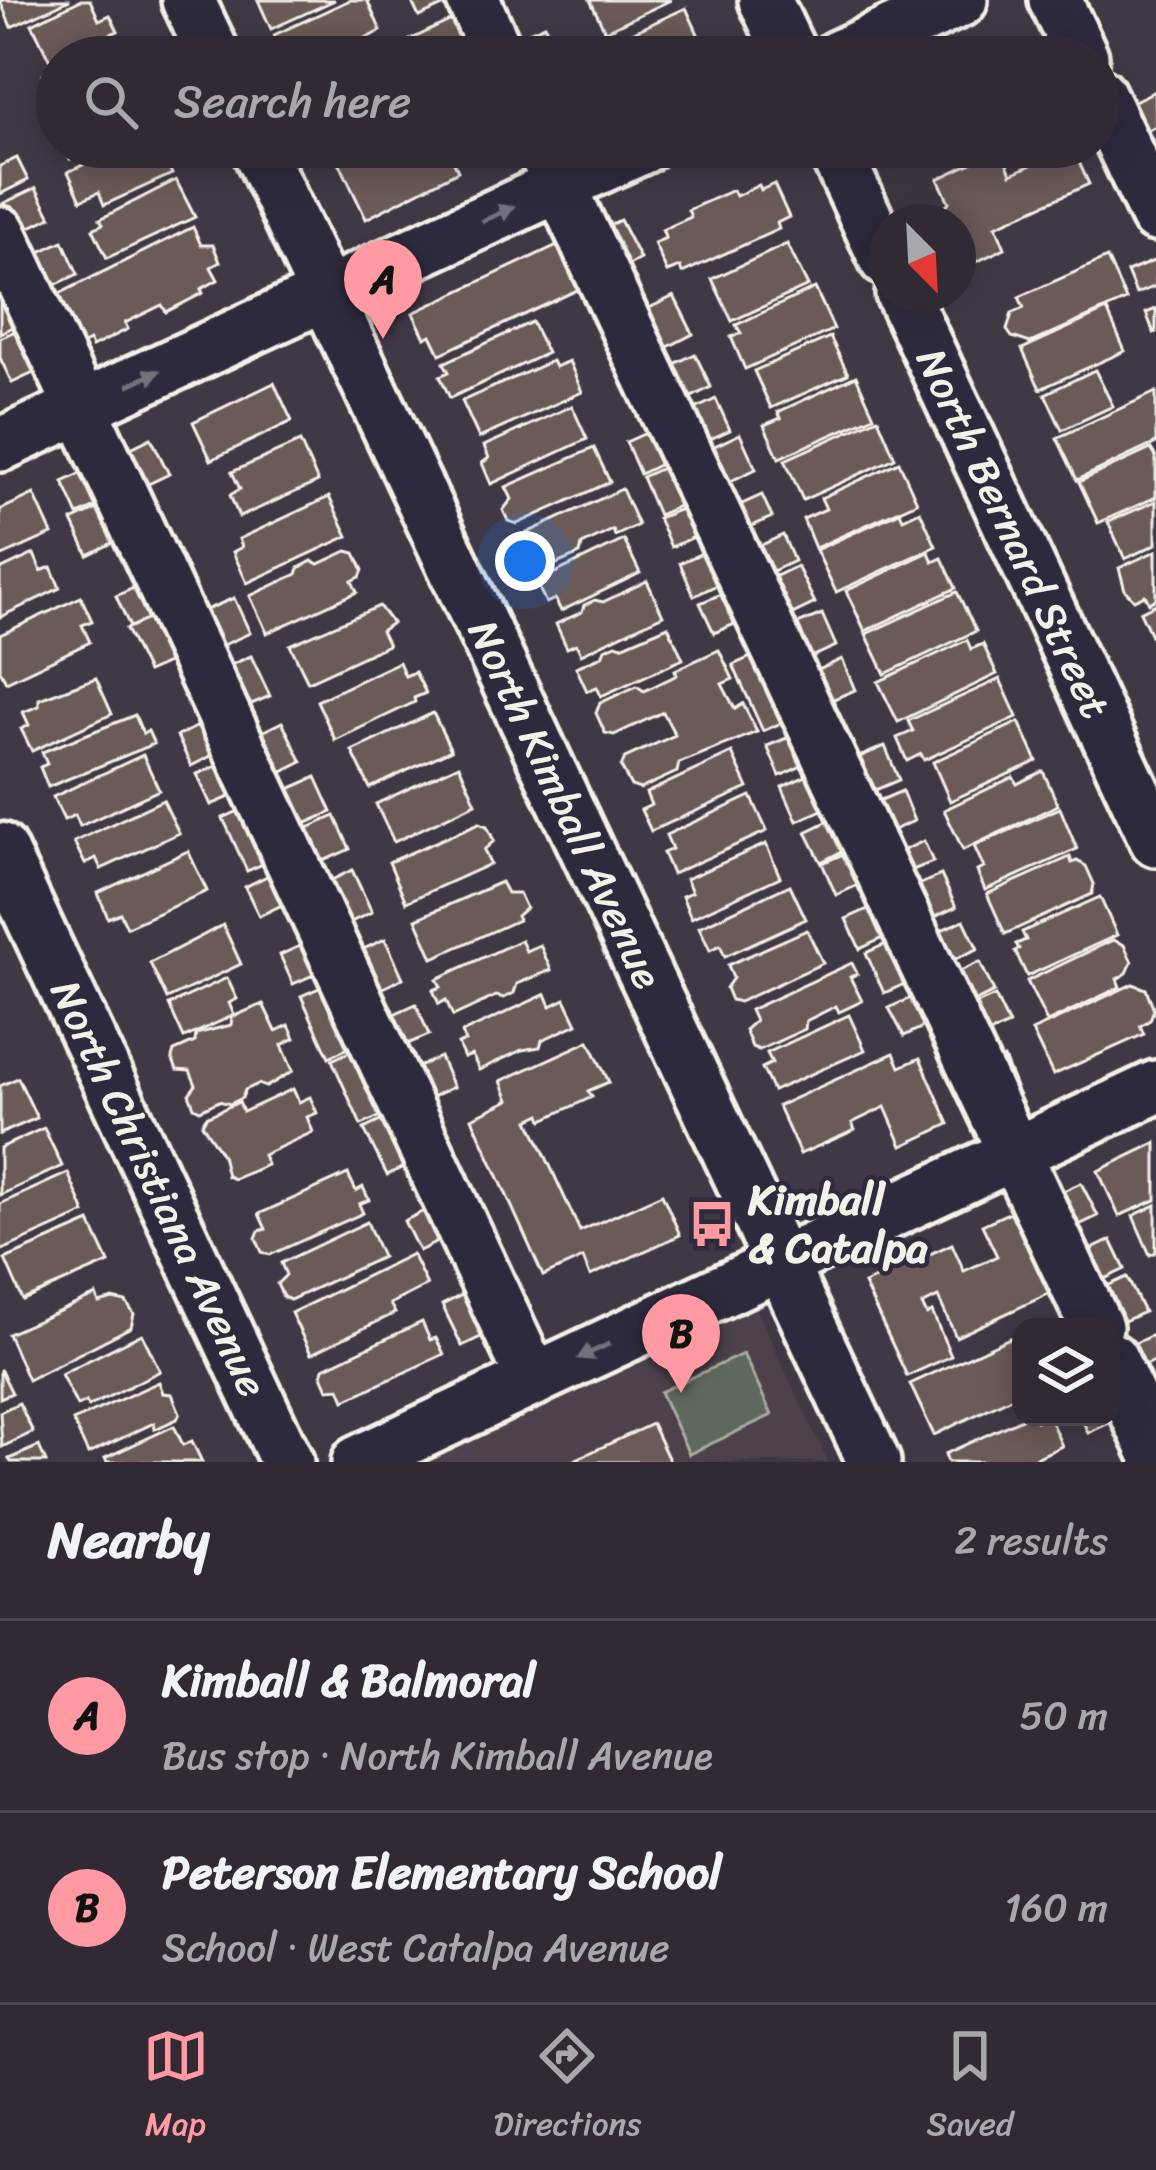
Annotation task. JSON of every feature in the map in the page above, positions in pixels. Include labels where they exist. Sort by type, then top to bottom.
[{"type":"street","points":[[188,0],[204,36]]},
{"type":"street","points":[[473,0],[490,36]]},
{"type":"street","points":[[765,0],[781,36]]},
{"type":"street","points":[[883,36],[961,0]]},
{"type":"street","points":[[1054,0],[1072,36]]},
{"type":"street","points":[[1120,139],[1156,215]]},
{"type":"street","name":"North Kimball Avenue","points":[[267,168],[874,1462]]},
{"type":"street","points":[[0,445],[326,294],[547,168]]},
{"type":"street","points":[[552,168],[1092,1318]]},
{"type":"street","points":[[843,168],[868,222]]},
{"type":"street","points":[[0,233],[533,1380]]},
{"type":"street","name":"North Bernard Street","points":[[910,312],[1156,840]]},
{"type":"street","name":"North Christiana Avenue","points":[[0,849],[287,1462]]},
{"type":"street","points":[[358,1462],[1156,1087]]},
{"type":"street","points":[[1120,1377],[1156,1454]]},
{"type":"shaded area","points":[[754,1305],[828,1462],[419,1462]]},
{"type":"green space","points":[[743,1354],[772,1415],[689,1454],[660,1392]]},
{"type":"building","points":[[0,0],[70,0],[11,27]]},
{"type":"building","points":[[90,0],[99,20],[110,15],[118,31],[106,36],[38,36],[32,24]]},
{"type":"building","points":[[258,0],[335,0],[271,29]]},
{"type":"building","points":[[350,0],[367,0],[381,31],[370,36],[274,35]]},
{"type":"building","points":[[411,0],[453,0],[453,1],[419,17]]},
{"type":"building","points":[[590,0],[671,0],[605,31]]},
{"type":"building","points":[[686,8],[699,36],[625,36]]},
{"type":"building","points":[[464,14],[474,36],[418,36]]},
{"type":"building","points":[[545,25],[549,36],[519,36]]},
{"type":"building","points":[[1155,91],[1156,126],[1136,136],[1122,107]]},
{"type":"building","points":[[17,158],[28,180],[0,194],[0,166]]},
{"type":"building","points":[[77,168],[169,168],[172,174],[104,205],[99,192],[81,200],[68,172]]},
{"type":"building","points":[[342,168],[457,168],[458,171],[366,219]]},
{"type":"building","points":[[961,168],[1009,168],[1011,174],[1025,168],[1082,168],[1089,184],[996,226],[1005,248],[976,262],[976,204],[947,204],[938,179]]},
{"type":"building","points":[[176,180],[195,217],[107,258],[93,229],[103,224],[100,219]]},
{"type":"building","points":[[774,184],[789,217],[777,223],[779,229],[682,273],[680,267],[667,272],[654,243],[666,238],[662,230],[691,217],[688,210],[733,190],[736,196]]},
{"type":"building","points":[[36,188],[51,217],[18,233],[4,203]]},
{"type":"building","points":[[620,220],[640,259],[614,273],[594,233]]},
{"type":"building","points":[[193,227],[201,245],[213,245],[220,262],[211,267],[218,280],[166,312],[162,305],[125,323],[128,329],[92,347],[89,341],[70,351],[45,301]]},
{"type":"building","points":[[570,239],[590,284],[440,354],[431,335],[425,338],[413,313]]},
{"type":"building","points":[[63,241],[78,274],[44,290],[29,257]]},
{"type":"building","points":[[787,244],[808,286],[732,321],[712,279]]},
{"type":"building","points":[[1107,258],[1126,300],[1030,343],[1012,337],[1007,330],[1012,313],[1024,308],[1019,297]]},
{"type":"building","points":[[1156,260],[1156,286],[1136,294],[1127,272]]},
{"type":"building","points":[[815,288],[834,329],[745,369],[731,337],[741,333],[736,325]]},
{"type":"building","points":[[6,294],[20,323],[0,333],[0,297]]},
{"type":"building","points":[[674,296],[693,334],[656,353],[637,314]]},
{"type":"building","points":[[1156,309],[1156,332],[1154,333],[1146,313]]},
{"type":"building","points":[[1107,310],[1125,351],[1040,389],[1022,349]]},
{"type":"building","points":[[532,322],[547,353],[450,398],[440,376],[449,372],[444,363]]},
{"type":"building","points":[[24,327],[44,368],[12,383],[0,358],[0,338]]},
{"type":"building","points":[[830,337],[848,374],[771,408],[754,371]]},
{"type":"building","points":[[695,354],[711,387],[678,404],[662,370]]},
{"type":"building","points":[[552,361],[555,367],[569,361],[582,392],[479,438],[462,401]]},
{"type":"building","points":[[1095,370],[1113,406],[1062,430],[1045,394]]},
{"type":"building","points":[[856,376],[874,416],[779,458],[764,425],[781,418],[778,412]]},
{"type":"building","points":[[274,383],[292,421],[211,460],[193,422]]},
{"type":"building","points":[[1156,392],[1156,443],[1077,480],[1057,438]]},
{"type":"building","points":[[716,399],[730,430],[699,444],[685,414]]},
{"type":"building","points":[[572,406],[587,439],[491,484],[482,463],[489,458],[484,446]]},
{"type":"building","points":[[878,418],[895,458],[803,500],[785,460]]},
{"type":"building","points":[[655,429],[669,460],[640,474],[626,442]]},
{"type":"building","points":[[740,434],[756,469],[718,487],[702,452]]},
{"type":"building","points":[[151,438],[169,474],[138,489],[121,453]]},
{"type":"building","points":[[300,442],[318,482],[239,517],[230,495],[240,489],[232,472]]},
{"type":"building","points":[[594,448],[610,482],[517,524],[508,521],[503,510],[512,499],[506,487]]},
{"type":"building","points":[[1151,449],[1156,457],[1156,497],[1098,523],[1079,482]]},
{"type":"building","points":[[899,462],[917,502],[815,548],[803,519],[826,509],[821,498]]},
{"type":"building","points":[[673,463],[690,501],[658,515],[642,477]]},
{"type":"building","points":[[95,467],[111,500],[78,515],[63,482]]},
{"type":"building","points":[[622,489],[638,525],[615,536],[613,530],[582,545],[580,554],[536,573],[529,571],[521,555],[533,544],[527,533]]},
{"type":"building","points":[[34,494],[52,534],[0,557],[0,510]]},
{"type":"building","points":[[762,495],[772,517],[739,532],[729,510]]},
{"type":"building","points":[[329,497],[348,536],[247,583],[233,552],[242,547],[239,539]]},
{"type":"building","points":[[1156,501],[1156,544],[1125,559],[1108,522]]},
{"type":"building","points":[[106,505],[122,538],[88,555],[72,521]]},
{"type":"building","points":[[691,505],[703,533],[671,547],[658,518]]},
{"type":"building","points":[[920,511],[936,546],[836,592],[816,550],[900,512],[903,519]]},
{"type":"building","points":[[783,535],[794,561],[760,577],[749,551]]},
{"type":"building","points":[[624,540],[640,573],[561,611],[555,599],[546,603],[536,582]]},
{"type":"building","points":[[711,549],[725,581],[694,596],[680,563]]},
{"type":"building","points":[[347,551],[355,553],[363,570],[352,581],[357,592],[267,633],[250,596],[297,574],[312,561],[319,564]]},
{"type":"building","points":[[1156,551],[1156,599],[1149,603],[1145,595],[1134,600],[1125,590],[1119,568]]},
{"type":"building","points":[[929,552],[933,562],[942,558],[956,588],[865,631],[846,591]]},
{"type":"building","points":[[34,554],[41,571],[51,567],[60,588],[0,617],[0,570]]},
{"type":"building","points":[[797,566],[815,603],[780,620],[762,583]]},
{"type":"building","points":[[647,581],[663,615],[581,654],[576,644],[567,648],[556,624],[582,612],[584,605],[603,602]]},
{"type":"building","points":[[147,582],[162,612],[130,627],[116,596]]},
{"type":"building","points":[[731,590],[744,620],[714,633],[700,603]]},
{"type":"building","points":[[957,592],[976,631],[885,674],[866,634]]},
{"type":"building","points":[[81,597],[92,621],[82,625],[90,642],[6,682],[0,670],[0,635]]},
{"type":"building","points":[[234,598],[250,633],[212,650],[196,614]]},
{"type":"building","points":[[1156,604],[1156,646],[1140,612]]},
{"type":"building","points":[[379,606],[392,623],[381,631],[388,645],[308,682],[290,645]]},
{"type":"building","points":[[160,614],[181,657],[147,672],[126,629]]},
{"type":"building","points":[[822,614],[836,646],[798,663],[785,629]]},
{"type":"building","points":[[668,626],[683,659],[601,696],[597,687],[587,691],[576,667],[616,644],[622,646]]},
{"type":"building","points":[[967,640],[971,649],[983,644],[997,674],[898,722],[878,682]]},
{"type":"building","points":[[719,650],[733,679],[722,684],[735,709],[743,704],[757,732],[679,763],[677,772],[640,789],[631,786],[621,767],[625,758],[675,735],[663,712],[614,735],[605,733],[596,713],[600,703],[637,686],[644,691]]},
{"type":"building","points":[[762,652],[792,718],[763,731],[733,665]]},
{"type":"building","points":[[251,656],[270,696],[240,709],[221,669]]},
{"type":"building","points":[[842,659],[855,690],[820,705],[806,676]]},
{"type":"building","points":[[399,662],[405,676],[415,672],[426,693],[335,740],[317,701]]},
{"type":"building","points":[[96,678],[112,714],[32,751],[21,729],[29,725],[23,712],[39,706],[39,699]]},
{"type":"building","points":[[1000,679],[1017,717],[924,760],[921,754],[907,761],[897,738],[913,731],[908,721]]},
{"type":"building","points":[[433,713],[451,750],[370,788],[352,751]]},
{"type":"building","points":[[135,715],[143,734],[148,731],[154,744],[48,787],[40,767],[47,764],[42,752]]},
{"type":"building","points":[[209,721],[223,750],[191,766],[177,736]]},
{"type":"building","points":[[282,722],[302,762],[273,777],[252,737]]},
{"type":"building","points":[[1019,722],[1037,761],[950,801],[933,762]]},
{"type":"building","points":[[797,734],[810,762],[780,776],[767,746]]},
{"type":"building","points":[[885,746],[899,780],[866,794],[852,760]]},
{"type":"building","points":[[732,753],[748,788],[651,831],[641,810],[651,805],[646,793]]},
{"type":"building","points":[[143,755],[159,790],[80,826],[75,815],[64,820],[53,797]]},
{"type":"building","points":[[231,760],[244,791],[211,805],[197,774]]},
{"type":"building","points":[[459,765],[476,803],[394,842],[376,804]]},
{"type":"building","points":[[817,771],[833,805],[797,821],[782,787]]},
{"type":"building","points":[[1043,771],[1058,805],[963,850],[944,810],[1013,777],[1017,784]]},
{"type":"building","points":[[316,777],[332,812],[293,829],[277,794]]},
{"type":"building","points":[[902,791],[914,821],[882,835],[869,805]]},
{"type":"building","points":[[751,796],[767,831],[672,874],[663,853],[672,849],[666,835]]},
{"type":"building","points":[[163,800],[179,833],[101,869],[96,858],[85,864],[74,842]]},
{"type":"building","points":[[250,806],[274,859],[247,871],[223,818]]},
{"type":"building","points":[[1060,808],[1077,849],[985,890],[977,871],[984,868],[974,846]]},
{"type":"building","points":[[335,816],[350,849],[314,865],[299,832]]},
{"type":"building","points":[[837,817],[852,846],[821,862],[806,832]]},
{"type":"building","points":[[479,823],[487,826],[494,841],[484,850],[490,864],[406,902],[389,862]]},
{"type":"building","points":[[924,841],[933,862],[900,875],[891,856]]},
{"type":"building","points":[[766,844],[780,877],[691,918],[682,896],[692,892],[686,879]]},
{"type":"building","points":[[855,849],[869,880],[836,895],[822,863]]},
{"type":"building","points":[[188,851],[207,891],[127,927],[120,913],[108,918],[98,893]]},
{"type":"building","points":[[1070,857],[1072,863],[1086,866],[1094,884],[1092,894],[1005,934],[987,894]]},
{"type":"building","points":[[352,870],[372,912],[342,926],[322,885]]},
{"type":"building","points":[[277,871],[292,900],[259,916],[245,887]]},
{"type":"building","points":[[941,875],[956,907],[922,923],[907,890]]},
{"type":"building","points":[[501,882],[507,893],[519,893],[526,908],[518,920],[433,958],[416,919]]},
{"type":"building","points":[[790,885],[806,919],[725,956],[720,945],[710,950],[699,927]]},
{"type":"building","points":[[1100,897],[1117,935],[1027,976],[1015,951],[1019,949],[1016,944],[1026,940],[1022,932]]},
{"type":"building","points":[[879,904],[893,933],[860,949],[846,919]]},
{"type":"building","points":[[964,920],[978,949],[941,965],[928,936]]},
{"type":"building","points":[[223,925],[241,964],[167,999],[150,963]]},
{"type":"building","points":[[807,930],[823,963],[739,1002],[731,1000],[726,988],[733,978],[728,965]]},
{"type":"building","points":[[385,939],[403,978],[373,993],[355,953]]},
{"type":"building","points":[[897,939],[916,979],[884,993],[866,953]]},
{"type":"building","points":[[313,940],[326,969],[293,984],[280,955]]},
{"type":"building","points":[[521,940],[526,951],[540,945],[551,970],[517,984],[514,993],[504,998],[496,996],[453,1016],[446,1000],[439,1004],[433,990],[441,987],[437,979]]},
{"type":"building","points":[[1113,940],[1124,945],[1132,962],[1117,979],[1120,987],[1047,1022],[1027,981]]},
{"type":"building","points":[[980,962],[994,992],[961,1008],[947,977]]},
{"type":"building","points":[[852,963],[857,974],[850,977],[862,1001],[839,1012],[836,1006],[806,1021],[805,1029],[759,1050],[752,1047],[745,1030],[755,1021],[750,1010]]},
{"type":"building","points":[[227,978],[237,999],[229,1003],[234,1015],[184,1038],[169,1005]]},
{"type":"building","points":[[333,982],[361,1042],[329,1057],[301,996]]},
{"type":"building","points":[[1133,984],[1146,989],[1154,1009],[1150,1020],[1140,1026],[1144,1034],[1053,1075],[1032,1031]]},
{"type":"building","points":[[546,994],[551,1006],[565,999],[577,1024],[542,1040],[540,1047],[479,1070],[472,1055],[464,1058],[458,1044],[465,1041],[462,1033]]},
{"type":"building","points":[[919,994],[933,1022],[904,1036],[889,1008]]},
{"type":"building","points":[[995,996],[1009,1025],[976,1039],[963,1010]]},
{"type":"building","points":[[263,1004],[276,1031],[289,1025],[295,1038],[282,1045],[293,1071],[266,1087],[258,1084],[245,1090],[242,1098],[230,1104],[219,1101],[200,1110],[194,1107],[189,1094],[196,1085],[190,1071],[177,1070],[174,1051],[195,1042],[196,1034],[231,1025],[232,1017]]},
{"type":"building","points":[[416,1004],[429,1035],[398,1048],[385,1018]]},
{"type":"building","points":[[849,1015],[865,1050],[773,1091],[762,1068],[772,1063],[767,1053]]},
{"type":"building","points":[[589,1041],[609,1082],[588,1091],[592,1097],[543,1120],[541,1114],[529,1120],[580,1231],[662,1194],[680,1235],[590,1276],[583,1258],[543,1276],[472,1118],[509,1100],[501,1081]]},
{"type":"building","points":[[362,1046],[393,1111],[361,1125],[332,1060]]},
{"type":"building","points":[[894,1053],[900,1067],[920,1058],[949,1124],[902,1146],[885,1107],[852,1123],[855,1130],[800,1154],[778,1106]]},
{"type":"building","points":[[440,1057],[453,1087],[423,1101],[410,1071]]},
{"type":"building","points":[[1004,1058],[1016,1087],[1000,1095],[987,1066]]},
{"type":"building","points":[[18,1078],[37,1118],[0,1134],[0,1086]]},
{"type":"building","points":[[293,1089],[299,1102],[310,1097],[317,1113],[307,1117],[313,1132],[263,1155],[267,1165],[234,1179],[227,1176],[222,1155],[202,1124],[206,1117],[239,1102],[243,1112]]},
{"type":"building","points":[[397,1113],[420,1159],[387,1175],[364,1129]]},
{"type":"building","points":[[44,1128],[62,1166],[0,1195],[0,1148]]},
{"type":"building","points":[[1156,1143],[1156,1200],[1119,1216],[1098,1171]]},
{"type":"building","points":[[68,1173],[85,1213],[0,1251],[0,1204]]},
{"type":"building","points":[[348,1174],[356,1191],[363,1187],[369,1200],[359,1204],[363,1213],[270,1255],[262,1252],[256,1238],[266,1229],[259,1214]]},
{"type":"building","points":[[1081,1183],[1098,1216],[1066,1231],[1050,1197]]},
{"type":"building","points":[[436,1205],[451,1235],[419,1251],[404,1221]]},
{"type":"building","points":[[1156,1205],[1156,1252],[1150,1255],[1133,1216]]},
{"type":"building","points":[[1024,1206],[1061,1288],[956,1337],[938,1297],[922,1305],[927,1315],[932,1312],[951,1356],[907,1376],[864,1284],[952,1244],[964,1271],[997,1256],[982,1225]]},
{"type":"building","points":[[90,1222],[109,1263],[23,1300],[5,1259]]},
{"type":"building","points":[[367,1222],[382,1257],[290,1300],[283,1297],[277,1284],[286,1275],[281,1263]]},
{"type":"building","points":[[1111,1240],[1125,1269],[1092,1285],[1078,1256]]},
{"type":"building","points":[[412,1254],[427,1285],[390,1304],[395,1313],[311,1354],[291,1313]]},
{"type":"building","points":[[1127,1277],[1144,1312],[1120,1323],[1120,1318],[1107,1318],[1094,1292]]},
{"type":"building","points":[[474,1289],[495,1330],[462,1346],[442,1305]]},
{"type":"building","points":[[96,1295],[99,1303],[126,1302],[134,1314],[131,1327],[28,1380],[8,1334]]},
{"type":"building","points":[[422,1322],[430,1340],[436,1338],[444,1354],[345,1400],[340,1388],[328,1389],[324,1368]]},
{"type":"building","points":[[142,1334],[160,1371],[88,1407],[86,1402],[77,1406],[61,1374]]},
{"type":"building","points":[[1153,1335],[1156,1360],[1131,1371],[1122,1349]]},
{"type":"building","points":[[1010,1338],[1012,1342],[1012,1397],[934,1435],[910,1384]]},
{"type":"building","points":[[0,1369],[12,1393],[0,1398]]},
{"type":"building","points":[[159,1382],[163,1393],[172,1394],[180,1413],[177,1419],[155,1429],[154,1423],[88,1454],[73,1421]]},
{"type":"building","points":[[19,1403],[33,1432],[2,1447],[0,1412]]},
{"type":"building","points":[[1012,1423],[1053,1426],[1062,1446],[1027,1462],[948,1462],[945,1454]]},
{"type":"building","points":[[652,1424],[670,1462],[570,1462]]},
{"type":"building","points":[[174,1426],[183,1445],[192,1441],[202,1462],[107,1462],[105,1458]]},
{"type":"building","points":[[39,1446],[46,1462],[9,1459]]},
{"type":"place","name":"Kimball & Balmoral","points":[[383,339]]},
{"type":"place","name":"Kimball & Catalpa","points":[[712,1224]]},
{"type":"place","name":"Peterson Elementary School","points":[[681,1393]]}]
